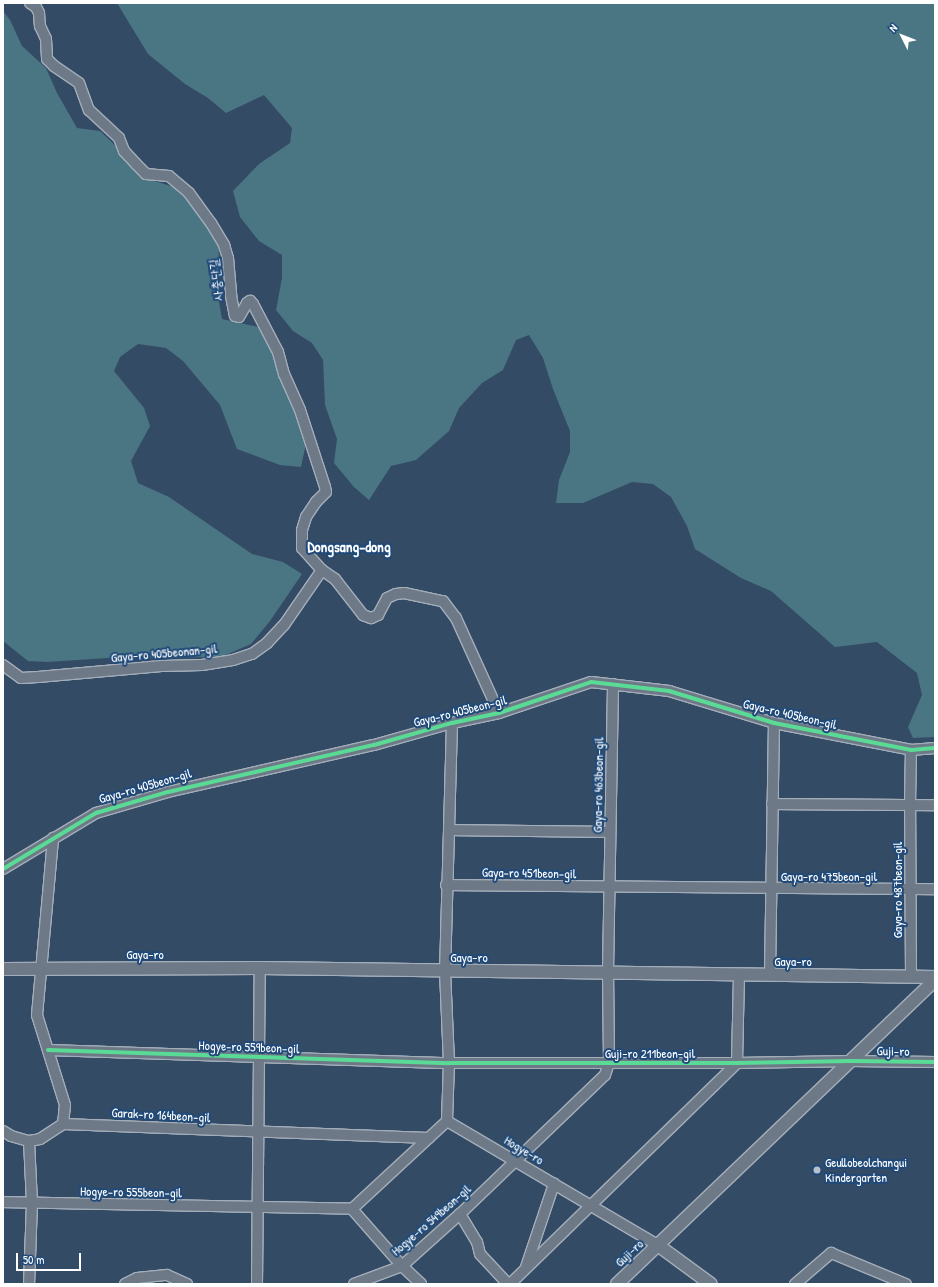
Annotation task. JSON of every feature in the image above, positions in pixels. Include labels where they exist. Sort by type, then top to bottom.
[{"type":"main road","name":"Gaya-ro","points":[[3,969],[260,968],[935,977]]},
{"type":"main road","name":"Guji-ro","points":[[617,1284],[935,980]]},
{"type":"main road","name":"Hogye-ro","points":[[658,1246],[711,1284]]},
{"type":"street","name":"사충단길","points":[[30,3],[36,7],[39,13],[40,26],[46,39],[47,59],[54,66],[79,83],[89,110],[119,138],[124,151],[146,174],[169,176],[189,193],[211,223],[224,246],[228,258],[231,296],[235,316],[239,317],[247,303],[250,301],[253,304],[278,352],[284,374],[300,410],[325,487],[326,492],[316,502],[306,517],[302,530],[302,548],[322,570]]},
{"type":"street","name":"Gaya-ro 405beonan-gil","points":[[3,665],[21,678],[27,678],[162,666],[202,665],[233,660],[252,654],[267,643],[284,625],[322,570]]},
{"type":"street","points":[[322,570],[335,579],[363,615],[371,618],[378,615],[387,598],[396,594],[404,593],[443,601],[456,618],[499,713]]},
{"type":"street","name":"Gaya-ro 405beon-gil","points":[[3,869],[96,813],[168,792],[374,745],[452,723],[499,713],[591,682],[669,691],[774,723],[911,750],[935,748]]},
{"type":"street","name":"Gaya-ro 463beon-gil","points":[[608,972],[611,887],[610,832],[613,684]]},
{"type":"street","points":[[421,1284],[402,1266],[352,1209],[447,1121],[449,1063],[445,971],[446,885],[452,723]]},
{"type":"street","name":"Gaya-ro 475beon-gil","points":[[770,975],[774,723]]},
{"type":"street","name":"Gaya-ro 487beon-gil","points":[[911,750],[911,976]]},
{"type":"street","points":[[772,804],[935,805]]},
{"type":"street","points":[[449,830],[610,832]]},
{"type":"street","points":[[3,1131],[11,1136],[29,1141],[40,1139],[63,1124],[65,1105],[37,1015],[53,838]]},
{"type":"street","name":"Gaya-ro 451beon-gil","points":[[446,885],[611,887]]},
{"type":"street","points":[[611,887],[772,889]]},
{"type":"street","name":"Gaya-ro 475beon-gil","points":[[772,889],[935,889]]},
{"type":"street","points":[[257,1284],[260,968]]},
{"type":"street","name":"Guji-ro 211beon-gil","points":[[516,1160],[605,1075],[609,1063],[608,972]]},
{"type":"street","points":[[460,1214],[477,1242],[480,1254],[509,1284],[737,1063],[739,974]]},
{"type":"street","name":"Hogye-ro 559beon-gil","points":[[48,1050],[449,1063]]},
{"type":"street","name":"Guji-ro 211beon-gil","points":[[449,1063],[737,1063],[851,1061]]},
{"type":"street","name":"Guji-ro","points":[[851,1061],[935,1062]]},
{"type":"street","name":"Hogye-ro","points":[[447,1121],[516,1160],[658,1246]]},
{"type":"street","name":"Garak-ro 164beon-gil","points":[[63,1124],[258,1132]]},
{"type":"street","points":[[258,1132],[429,1138]]},
{"type":"street","points":[[29,1141],[32,1203],[29,1284]]},
{"type":"street","name":"Hogye-ro 549beon-gil","points":[[354,1284],[402,1266],[460,1214],[516,1160]]},
{"type":"street","points":[[526,1269],[554,1184]]},
{"type":"street","name":"Hogye-ro 555beon-gil","points":[[3,1202],[352,1209]]},
{"type":"street","points":[[795,1284],[831,1253],[906,1284]]},
{"type":"street","points":[[125,1284],[137,1278],[167,1275],[187,1284]]},
{"type":"shaded area","points":[[117,3],[935,3],[935,737],[913,738],[908,727],[922,695],[917,673],[877,642],[835,647],[771,591],[741,578],[695,549],[687,526],[671,497],[653,484],[632,482],[583,503],[556,503],[559,480],[570,452],[570,431],[553,389],[543,358],[529,335],[516,340],[503,370],[482,383],[459,408],[449,431],[416,460],[391,466],[369,500],[354,487],[334,463],[337,439],[325,405],[323,360],[312,343],[293,331],[276,310],[282,278],[282,255],[259,241],[240,217],[233,191],[259,164],[290,143],[292,128],[264,95],[226,113],[208,98],[185,84],[148,54]]},
{"type":"shaded area","points":[[3,11],[10,20],[22,46],[46,68],[57,93],[77,128],[100,131],[120,150],[129,165],[142,177],[180,189],[219,236],[218,295],[222,319],[263,328],[277,355],[306,444],[301,467],[280,465],[237,449],[220,405],[183,361],[166,348],[138,344],[120,357],[114,371],[144,408],[150,426],[131,461],[138,483],[169,497],[252,554],[283,562],[302,574],[270,621],[251,644],[221,657],[108,658],[47,662],[28,661],[3,641]]},
{"type":"cycle path","points":[[3,869],[96,813],[168,792],[374,745],[452,723],[499,713],[591,682],[669,691],[774,723],[911,750],[935,748]]},
{"type":"cycle path","points":[[48,1050],[449,1063],[935,1062]]},
{"type":"place","name":"Geullobeolchangui Kindergarten","points":[[817,1170]]},
{"type":"district","name":"Dongsang-dong","points":[[349,547]]}]
